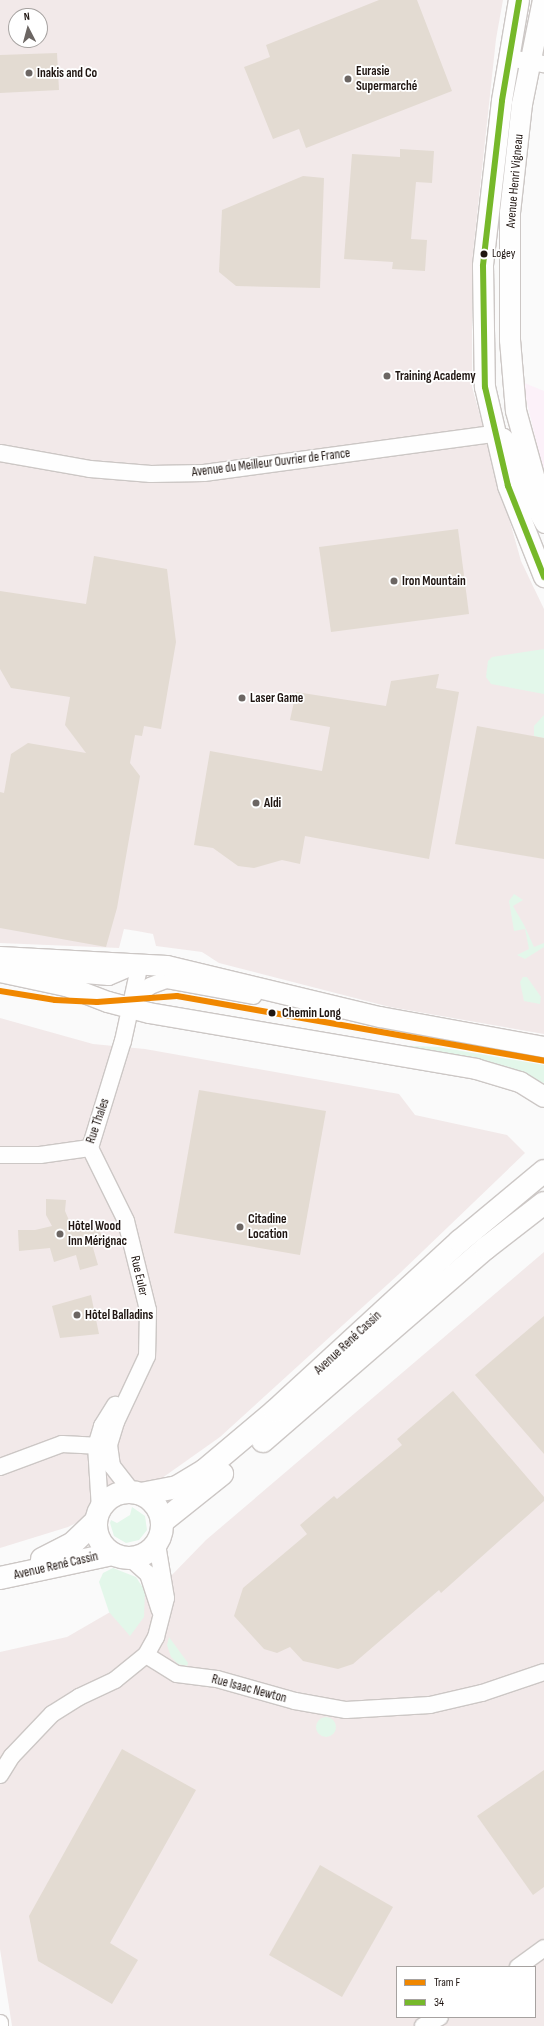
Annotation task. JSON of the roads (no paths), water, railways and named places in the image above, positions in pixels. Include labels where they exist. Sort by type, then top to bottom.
[{"type":"main road","name":"Avenue René Cassin","points":[[136,1493],[177,1487],[205,1470],[275,1411],[466,1236],[544,1171]]},
{"type":"main road","name":"Avenue René Cassin","points":[[162,1522],[336,1380],[486,1248],[544,1203]]},
{"type":"main road","points":[[136,1493],[155,1505],[162,1522],[157,1544],[140,1556],[121,1556],[99,1540],[98,1515],[114,1496],[136,1493]]},
{"type":"main road","name":"Avenue René Cassin","points":[[0,1578],[64,1549],[98,1515]]},
{"type":"main road","name":"Avenue René Cassin","points":[[0,1578],[121,1556]]},
{"type":"street","name":"Avenue Henri Vigneau","points":[[519,0],[509,58],[483,266],[485,387],[494,434],[508,486],[544,577]]},
{"type":"street","name":"Avenue Henri Vigneau","points":[[543,0],[537,62],[522,104],[510,213],[510,340],[516,411],[533,482],[544,512]]},
{"type":"street","points":[[509,58],[537,62]]},
{"type":"street","points":[[516,411],[494,434],[504,437],[510,443],[521,485],[544,525]]},
{"type":"street","name":"Avenue du Meilleur Ouvrier de France","points":[[0,453],[90,469],[151,474],[204,473],[494,434]]},
{"type":"street","points":[[0,967],[140,964],[189,970],[380,1017],[544,1047]]},
{"type":"street","name":"Rue Thales","points":[[0,1155],[40,1155],[90,1148],[132,1004],[140,964]]},
{"type":"street","points":[[0,967],[132,1004],[345,1048],[439,1061],[508,1078],[544,1096]]},
{"type":"street","points":[[132,1004],[150,986],[166,980],[270,998],[322,1002]]},
{"type":"street","name":"Rue Euler","points":[[90,1148],[126,1221],[148,1310],[149,1343],[142,1370],[116,1422],[109,1445],[112,1466],[136,1493]]},
{"type":"street","name":"Rue Euler","points":[[98,1515],[96,1446],[107,1417],[134,1385]]},
{"type":"street","points":[[0,1467],[62,1444],[96,1446]]},
{"type":"street","points":[[0,1775],[12,1756],[52,1714],[79,1697],[115,1680],[146,1655],[158,1628],[166,1598],[157,1544]]},
{"type":"street","points":[[121,1556],[152,1582],[160,1609],[158,1628]]},
{"type":"street","name":"Rue Isaac Newton","points":[[146,1655],[177,1674],[217,1679],[295,1700],[346,1710],[430,1705],[482,1693],[544,1672]]},
{"type":"street","points":[[519,1966],[544,1948]]},
{"type":"street","points":[[423,2026],[438,2018]]},
{"type":"tram line","name":"F","points":[[0,991],[55,1000],[97,1002],[177,996],[544,1061]]},
{"type":"place","name":"Inakis and Co","points":[[29,73]]},
{"type":"place","name":"Eurasie Supermarché","points":[[348,79]]},
{"type":"place","name":"Logey","points":[[484,254]]},
{"type":"place","name":"Training Academy","points":[[387,376]]},
{"type":"place","name":"Iron Mountain","points":[[394,581]]},
{"type":"place","name":"Laser Game","points":[[242,698]]},
{"type":"place","name":"Aldi","points":[[256,803]]},
{"type":"place","name":"Chemin Long","points":[[272,1013]]},
{"type":"place","name":"Citadine Location","points":[[240,1227]]},
{"type":"place","name":"Hôtel Wood Inn Mérignac","points":[[60,1234]]},
{"type":"place","name":"Hôtel Balladins","points":[[77,1315]]}]
